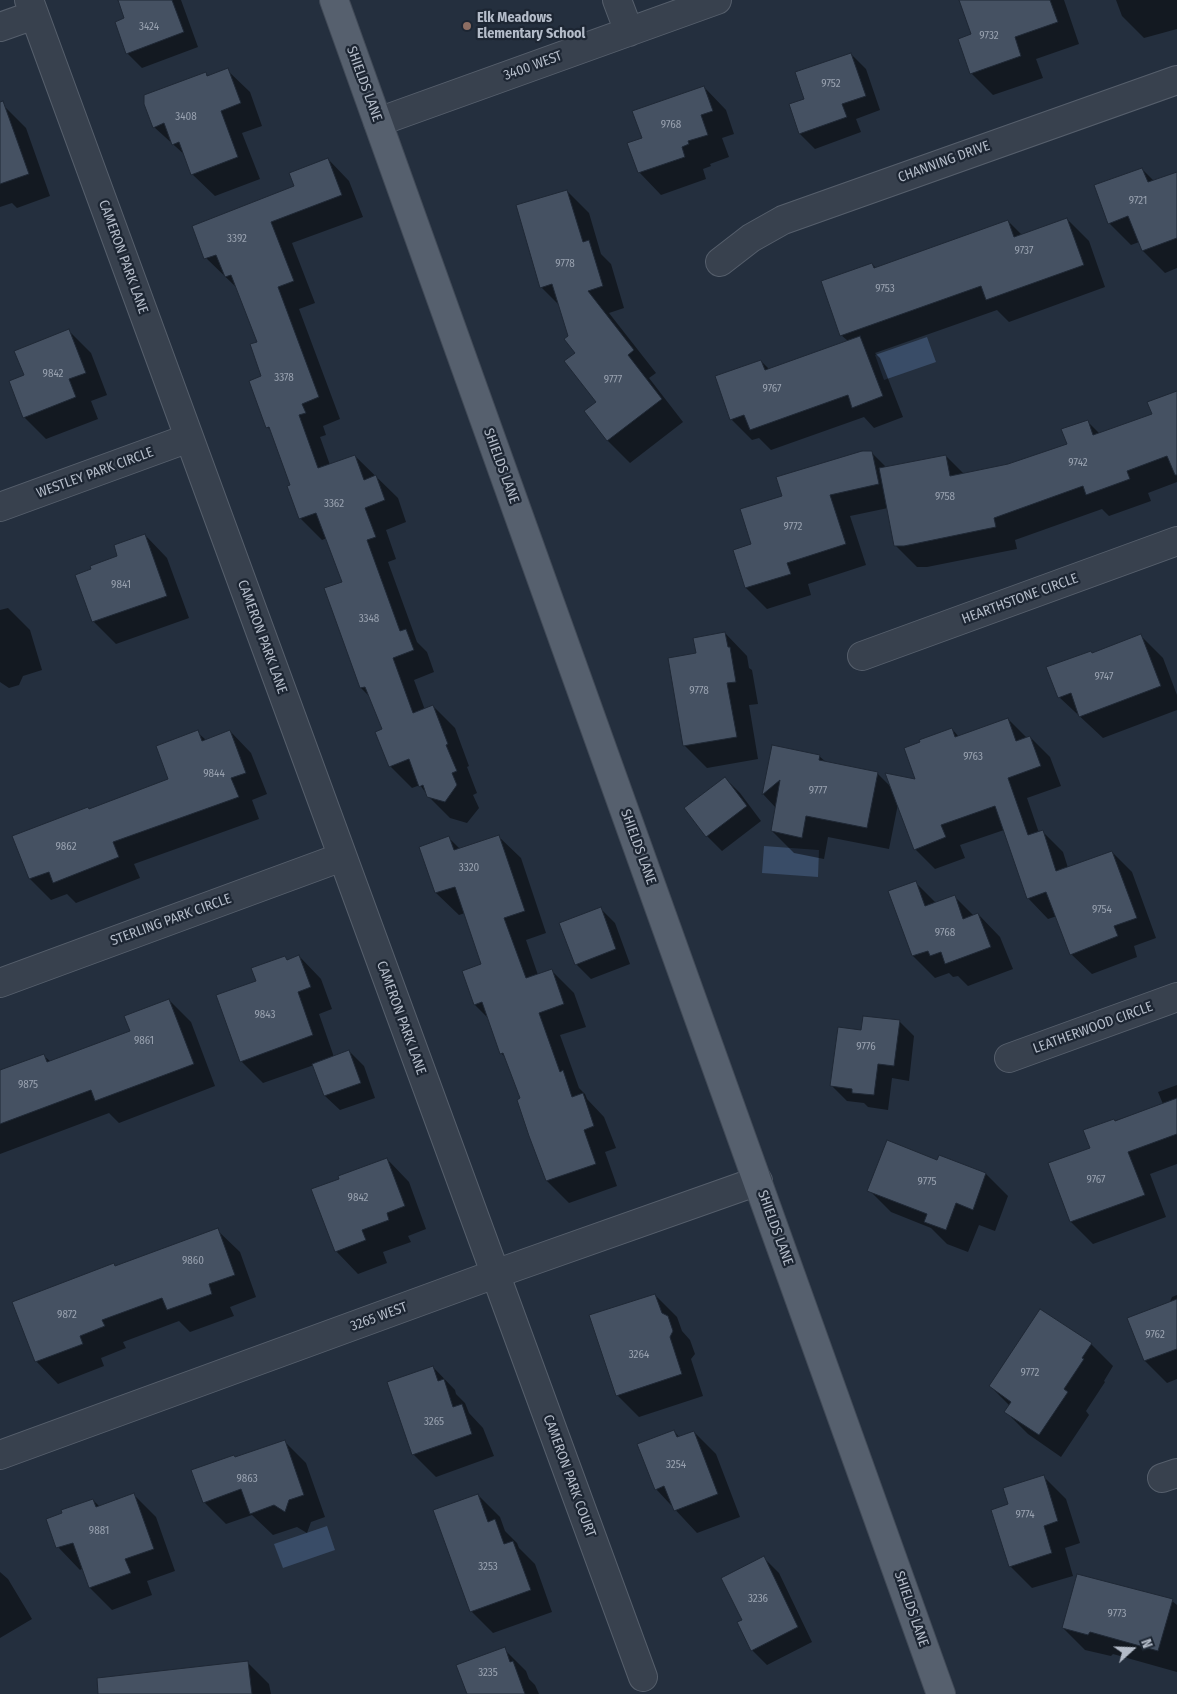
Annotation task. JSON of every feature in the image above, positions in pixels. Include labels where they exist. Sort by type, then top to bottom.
[{"type":"main road","name":"SHIELDS LANE","points":[[334,0],[940,1694]]},
{"type":"street","points":[[618,0],[629,32]]},
{"type":"street","name":"3400 WEST","points":[[378,122],[717,0]]},
{"type":"street","points":[[0,27],[31,7]]},
{"type":"street","name":"CAMERON PARK LANE","points":[[31,7],[495,1274]]},
{"type":"street","name":"CHANNING DRIVE","points":[[720,262],[750,238],[783,220],[1177,80]]},
{"type":"street","name":"WESTLEY PARK CIRCLE","points":[[0,507],[189,438]]},
{"type":"street","name":"HEARTHSTONE CIRCLE","points":[[862,656],[1177,541]]},
{"type":"street","name":"STERLING PARK CIRCLE","points":[[0,983],[342,857]]},
{"type":"street","name":"LEATHERWOOD CIRCLE","points":[[1009,1058],[1177,997]]},
{"type":"street","name":"3265 WEST","points":[[0,1455],[495,1274],[758,1181]]},
{"type":"street","name":"CAMERON PARK COURT","points":[[495,1274],[643,1678]]},
{"type":"water","points":[[927,337],[936,362],[884,380],[875,355]]},
{"type":"water","points":[[764,846],[819,850],[818,877],[762,873]]},
{"type":"water","points":[[327,1526],[335,1550],[283,1568],[274,1544]]},
{"type":"building","points":[[118,0],[172,0],[184,32],[126,54],[115,22],[124,18]]},
{"type":"building","points":[[959,0],[1050,0],[1058,22],[1015,37],[1021,56],[970,74],[958,39],[971,34]]},
{"type":"building","points":[[851,53],[866,96],[842,104],[847,117],[799,134],[789,104],[804,99],[795,72]]},
{"type":"building","points":[[228,68],[241,103],[221,111],[238,157],[191,175],[179,142],[172,145],[164,123],[153,128],[144,104],[144,95],[206,72],[207,76]]},
{"type":"building","points":[[704,86],[713,111],[701,115],[708,135],[688,141],[689,144],[682,147],[685,157],[638,173],[627,143],[642,138],[632,111]]},
{"type":"building","points":[[3,101],[29,174],[0,184],[0,102]]},
{"type":"building","points":[[328,158],[342,195],[271,222],[294,281],[278,287],[319,397],[302,404],[306,413],[299,415],[318,468],[355,455],[364,480],[376,475],[385,500],[365,508],[376,537],[367,540],[400,631],[406,629],[414,650],[393,658],[413,713],[433,705],[457,771],[452,773],[457,785],[445,802],[427,797],[423,785],[419,787],[409,759],[389,767],[375,732],[382,729],[365,687],[360,688],[324,588],[342,582],[316,513],[299,519],[287,486],[290,485],[269,427],[266,428],[249,381],[261,376],[250,344],[257,342],[231,275],[225,277],[216,255],[204,259],[192,226],[294,186],[289,173]]},
{"type":"building","points":[[1142,168],[1148,182],[1177,172],[1177,238],[1142,251],[1128,216],[1108,224],[1094,185]]},
{"type":"building","points":[[567,190],[583,242],[589,240],[603,286],[588,291],[634,350],[628,355],[662,399],[607,441],[584,411],[596,402],[564,361],[575,353],[564,339],[568,336],[552,284],[540,288],[516,205]]},
{"type":"building","points":[[1067,218],[1084,265],[986,300],[981,286],[840,336],[821,281],[872,263],[874,268],[1008,220],[1014,237]]},
{"type":"building","points":[[69,329],[86,373],[69,379],[76,397],[23,418],[9,381],[24,375],[14,351]]},
{"type":"building","points":[[860,336],[883,396],[852,408],[848,395],[750,430],[744,415],[730,420],[715,376],[761,360],[765,370]]},
{"type":"building","points":[[1177,391],[1177,475],[1175,475],[1167,456],[1127,471],[1130,479],[1086,495],[1083,486],[994,518],[996,527],[904,546],[894,546],[879,468],[946,455],[950,476],[1008,464],[1067,444],[1061,429],[1088,420],[1093,435],[1152,414],[1147,402]]},
{"type":"building","points":[[862,451],[872,451],[879,484],[830,495],[846,544],[787,563],[791,574],[745,588],[733,550],[751,544],[740,509],[782,496],[776,477]]},
{"type":"building","points":[[145,534],[167,596],[92,622],[75,575],[91,569],[90,566],[117,556],[114,545]]},
{"type":"building","points":[[725,632],[728,647],[730,647],[736,682],[727,683],[737,737],[683,746],[668,658],[696,653],[693,638]]},
{"type":"building","points":[[1141,634],[1161,686],[1079,717],[1071,693],[1058,698],[1046,667],[1091,651],[1092,653]]},
{"type":"building","points":[[1008,718],[1016,741],[1030,736],[1041,766],[1008,778],[1028,835],[1043,830],[1056,871],[1112,851],[1137,918],[1114,926],[1118,936],[1070,955],[1046,892],[1027,899],[995,806],[941,825],[946,837],[914,850],[885,773],[915,779],[904,748],[920,742],[919,740],[952,728],[955,737]]},
{"type":"building","points":[[198,730],[202,741],[230,730],[246,773],[231,778],[239,797],[113,842],[119,857],[53,883],[49,872],[29,879],[12,836],[168,779],[156,746]]},
{"type":"building","points":[[772,745],[820,755],[819,760],[878,772],[867,828],[806,816],[802,838],[771,831],[780,780],[762,795]]},
{"type":"building","points":[[725,777],[747,806],[706,837],[684,808]]},
{"type":"building","points":[[499,835],[525,911],[504,918],[526,978],[552,969],[564,1004],[539,1013],[560,1072],[563,1070],[572,1097],[583,1093],[594,1126],[584,1130],[596,1164],[546,1181],[517,1100],[520,1098],[503,1053],[500,1054],[482,1002],[474,1005],[462,971],[481,964],[455,887],[435,893],[419,847],[449,836],[454,850]]},
{"type":"building","points":[[916,881],[925,906],[955,895],[963,919],[978,913],[991,947],[945,964],[941,952],[930,956],[928,951],[912,956],[888,891]]},
{"type":"building","points":[[601,907],[616,949],[575,965],[559,923]]},
{"type":"building","points":[[299,955],[311,987],[298,992],[313,1035],[240,1062],[216,995],[256,981],[251,968],[285,956],[287,960]]},
{"type":"building","points":[[169,999],[194,1064],[95,1101],[91,1090],[0,1124],[0,1070],[44,1054],[47,1062],[130,1031],[124,1016]]},
{"type":"building","points":[[863,1016],[900,1020],[894,1066],[878,1064],[874,1095],[852,1093],[852,1089],[830,1086],[838,1027],[861,1030]]},
{"type":"building","points":[[349,1050],[361,1083],[324,1096],[312,1064]]},
{"type":"building","points":[[1177,1098],[1177,1134],[1128,1152],[1145,1195],[1070,1222],[1048,1163],[1090,1148],[1083,1130],[1114,1119],[1115,1121]]},
{"type":"building","points":[[887,1140],[937,1160],[939,1155],[986,1173],[973,1210],[956,1203],[946,1230],[924,1222],[927,1214],[867,1191]]},
{"type":"building","points":[[387,1158],[405,1206],[387,1213],[389,1220],[362,1230],[366,1240],[335,1252],[311,1189],[339,1179],[338,1176]]},
{"type":"building","points":[[218,1228],[235,1275],[209,1284],[212,1294],[167,1310],[162,1298],[102,1320],[105,1326],[80,1336],[83,1344],[35,1362],[12,1302],[114,1263],[115,1266]]},
{"type":"building","points":[[655,1294],[662,1313],[668,1316],[673,1331],[670,1337],[682,1374],[616,1396],[589,1315]]},
{"type":"building","points":[[1177,1299],[1177,1349],[1144,1361],[1127,1318]]},
{"type":"building","points":[[1040,1309],[1092,1343],[1064,1389],[1068,1392],[1039,1435],[1004,1412],[1011,1402],[989,1386]]},
{"type":"building","points":[[433,1366],[438,1381],[444,1379],[453,1407],[462,1404],[472,1434],[412,1455],[387,1382]]},
{"type":"building","points":[[674,1430],[677,1437],[694,1431],[718,1494],[674,1511],[664,1486],[655,1490],[637,1444]]},
{"type":"building","points":[[285,1440],[304,1495],[289,1500],[285,1512],[274,1505],[250,1514],[241,1489],[203,1503],[191,1470]]},
{"type":"building","points":[[1044,1475],[1058,1521],[1044,1526],[1052,1553],[1009,1567],[991,1510],[1008,1504],[1003,1488]]},
{"type":"building","points":[[134,1493],[154,1549],[125,1559],[131,1573],[89,1588],[73,1543],[56,1548],[46,1519],[62,1513],[61,1510],[93,1499],[96,1507]]},
{"type":"building","points":[[478,1494],[488,1522],[495,1519],[504,1544],[513,1541],[531,1590],[470,1612],[433,1510]]},
{"type":"building","points":[[764,1556],[798,1627],[751,1651],[737,1622],[742,1620],[721,1578]]},
{"type":"building","points":[[1077,1574],[1173,1599],[1158,1651],[1090,1632],[1088,1635],[1062,1628]]},
{"type":"building","points":[[505,1647],[510,1662],[513,1661],[525,1694],[467,1694],[456,1665]]},
{"type":"building","points":[[248,1661],[252,1694],[98,1694],[97,1678]]},
{"type":"place","name":"Elk Meadows Elementary School","points":[[467,26]]}]
